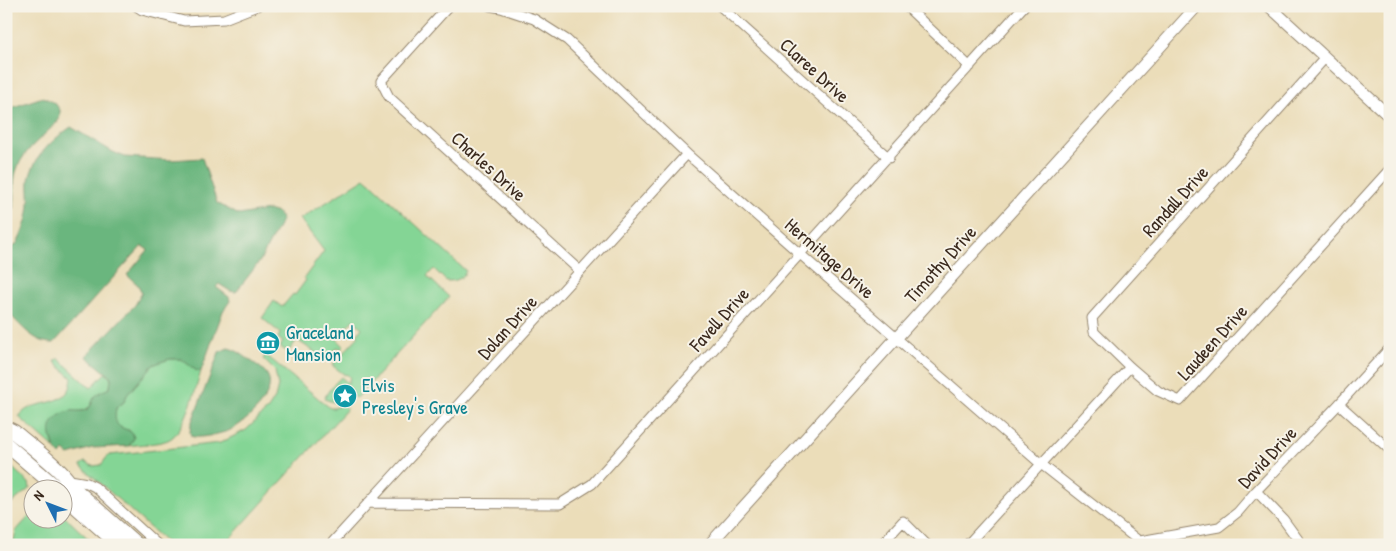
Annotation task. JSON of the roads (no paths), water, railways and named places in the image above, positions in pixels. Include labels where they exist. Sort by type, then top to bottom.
[{"type":"main road","points":[[6,428],[14,432],[68,478]]},
{"type":"main road","points":[[6,444],[45,478]]},
{"type":"main road","points":[[72,487],[136,545]]},
{"type":"main road","points":[[72,503],[119,545]]},
{"type":"street","points":[[136,6],[142,10],[184,21],[224,19],[257,6]]},
{"type":"street","name":"Charles Drive","points":[[449,6],[381,81],[389,96],[580,271]]},
{"type":"street","name":"Hermitage Drive","points":[[490,6],[534,19],[567,40],[687,154],[800,254],[1041,464],[1142,543]]},
{"type":"street","name":"Claree Drive","points":[[720,6],[889,158]]},
{"type":"street","points":[[906,6],[970,67]]},
{"type":"street","name":"Favell Drive","points":[[368,503],[560,504],[592,484],[889,158],[1024,6]]},
{"type":"street","name":"Timothy Drive","points":[[709,545],[1197,6]]},
{"type":"street","points":[[1268,6],[1390,117]]},
{"type":"street","name":"Randall Drive","points":[[1130,367],[1094,332],[1092,318],[1325,58]]},
{"type":"street","name":"Dolan Drive","points":[[330,545],[687,154]]},
{"type":"street","name":"Laudeen Drive","points":[[1130,367],[1158,391],[1180,401],[1390,169]]},
{"type":"street","name":"David Drive","points":[[1142,543],[1219,526],[1238,512],[1256,490],[1390,348]]},
{"type":"street","points":[[967,545],[1130,367]]},
{"type":"street","points":[[1339,404],[1390,450]]},
{"type":"street","points":[[72,480],[87,483],[95,487],[158,545]]},
{"type":"street","points":[[1256,490],[1283,519],[1302,545]]},
{"type":"street","points":[[882,545],[903,521],[927,545]]},
{"type":"place","name":"Graceland Mansion","points":[[268,343]]},
{"type":"place","name":"Elvis Presley's Grave","points":[[345,396]]}]
